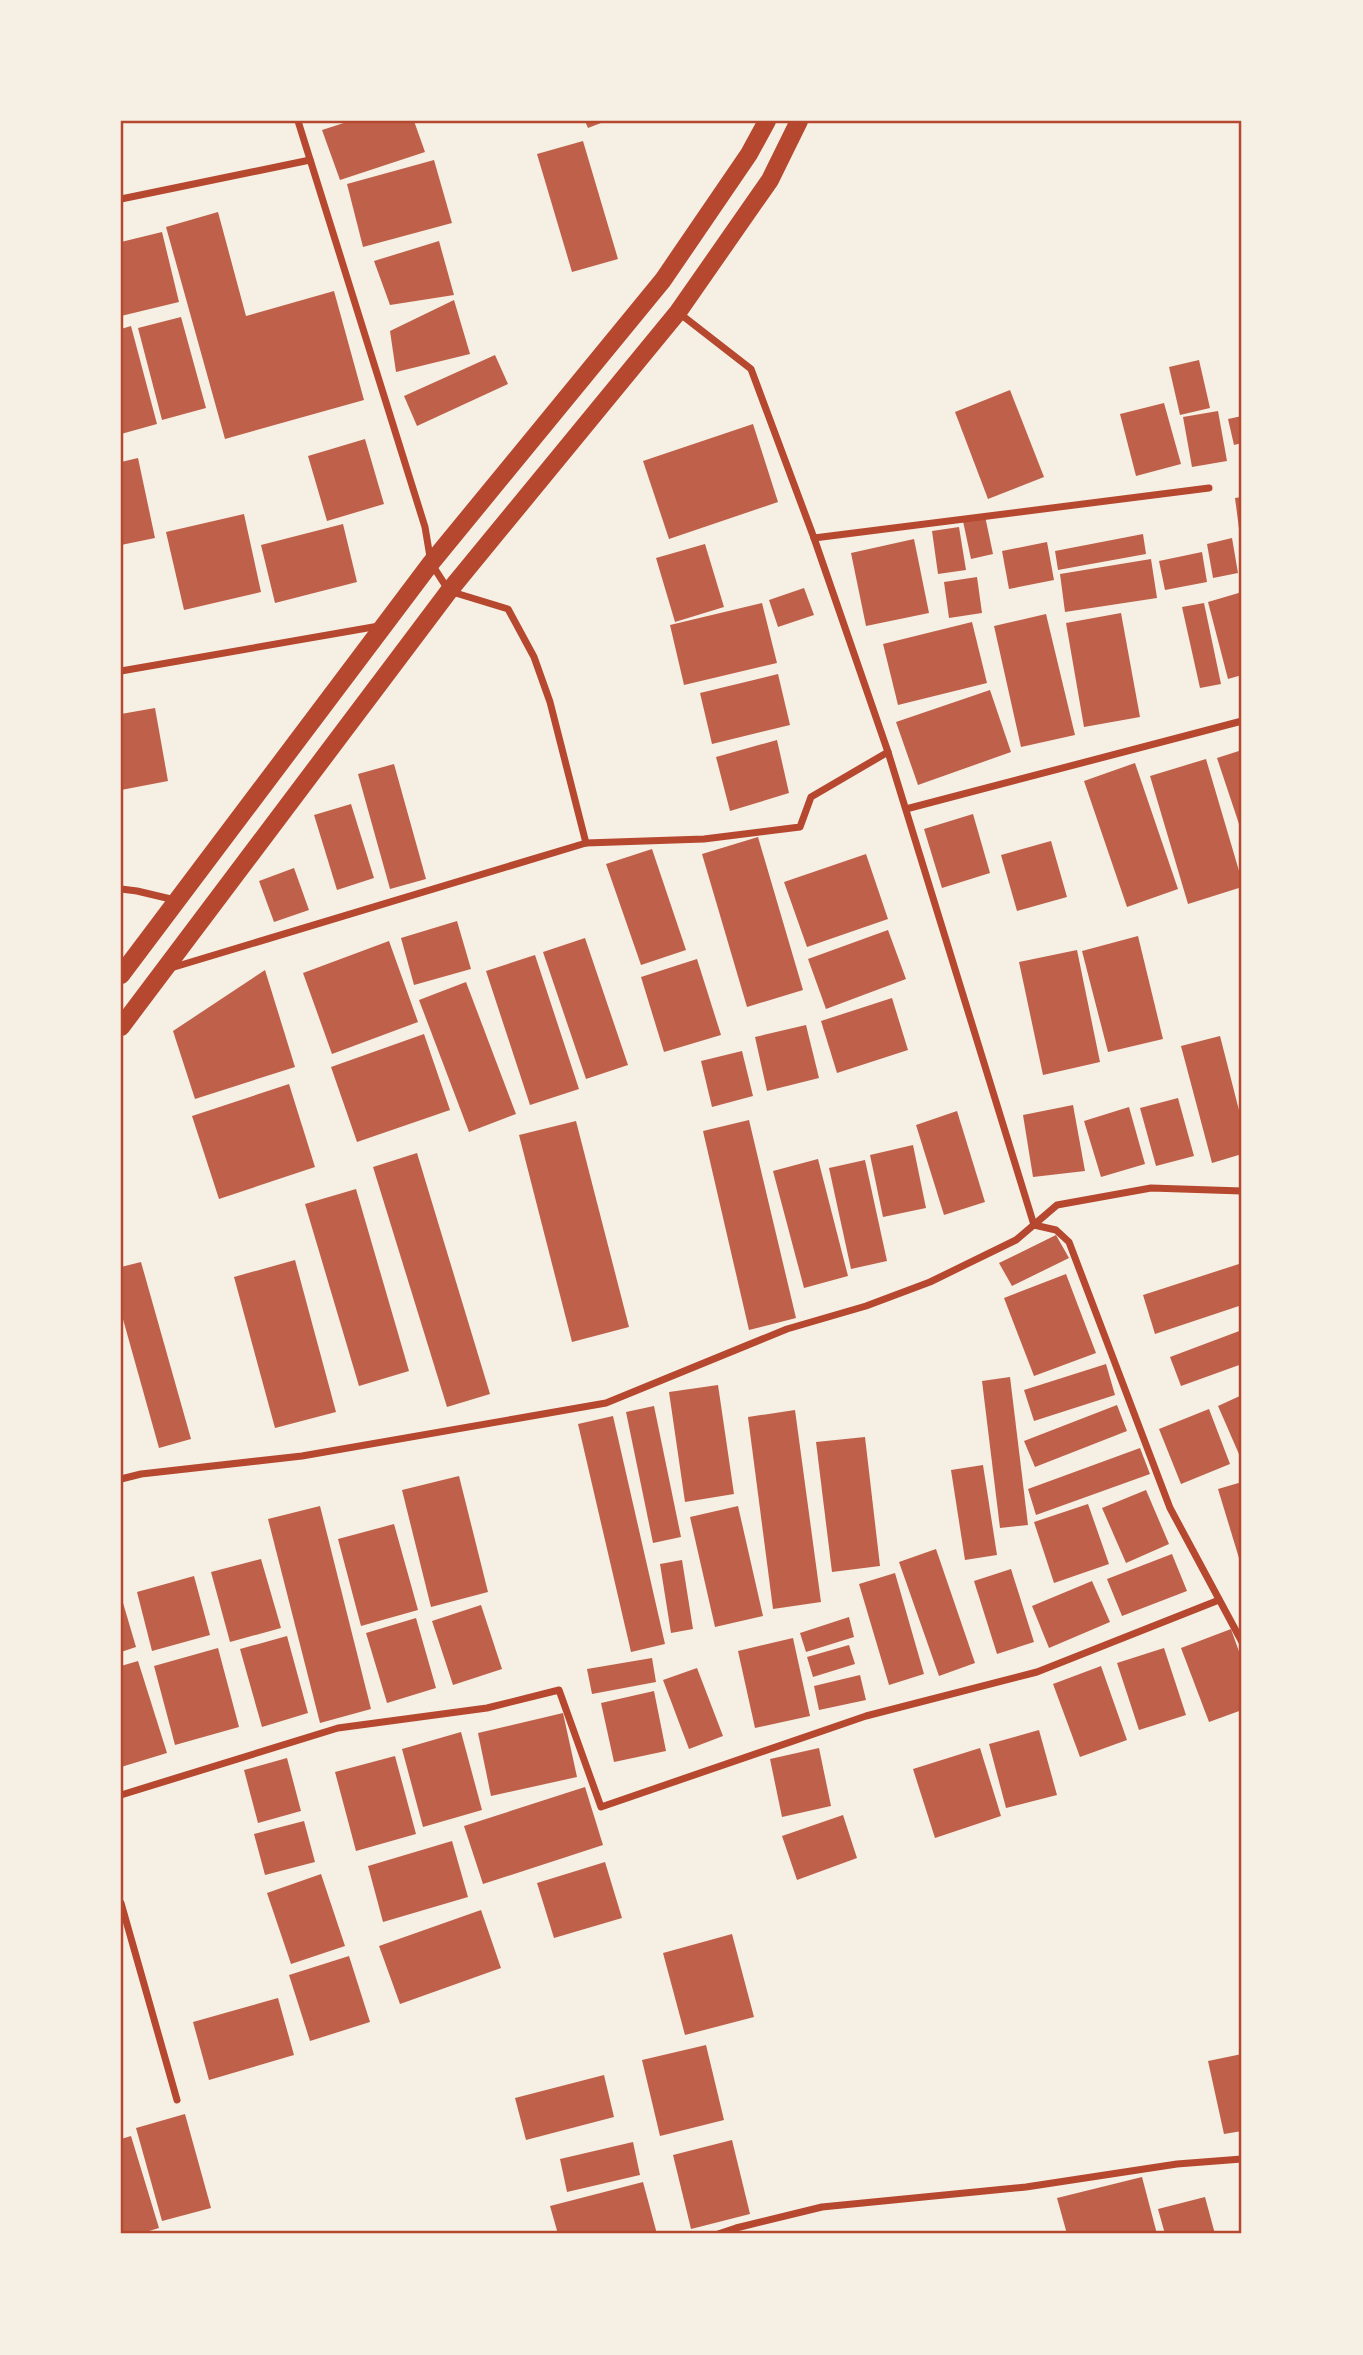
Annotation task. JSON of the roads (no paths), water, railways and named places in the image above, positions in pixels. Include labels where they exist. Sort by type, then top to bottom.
[{"type":"main road","points":[[121,975],[431,563],[663,280],[749,154],[767,121]]},
{"type":"main road","points":[[121,1027],[449,591],[678,312],[770,180],[799,121]]},
{"type":"street","points":[[298,121],[425,527],[431,563],[449,591],[508,609],[534,657],[550,702],[586,843]]},
{"type":"street","points":[[121,200],[310,160]]},
{"type":"street","points":[[678,312],[751,369],[814,538],[888,752],[1034,1224]]},
{"type":"street","points":[[814,538],[1209,488]]},
{"type":"street","points":[[121,671],[385,625]]},
{"type":"street","points":[[906,809],[1242,721]]},
{"type":"street","points":[[165,970],[586,843],[705,839],[800,827],[811,797],[888,752]]},
{"type":"street","points":[[121,890],[176,900]]},
{"type":"street","points":[[121,1479],[141,1474],[302,1456],[606,1403],[787,1329],[866,1306],[930,1282],[1016,1240],[1057,1205],[1151,1188],[1242,1191]]},
{"type":"street","points":[[1034,1224],[1056,1230],[1069,1242],[1170,1508],[1242,1642]]},
{"type":"street","points":[[121,1795],[338,1728],[487,1708],[559,1690],[601,1807],[866,1716],[1037,1672],[1219,1600]]},
{"type":"street","points":[[121,1903],[177,2100]]},
{"type":"street","points":[[718,2234],[822,2207],[1026,2187],[1177,2164],[1242,2159]]}]
